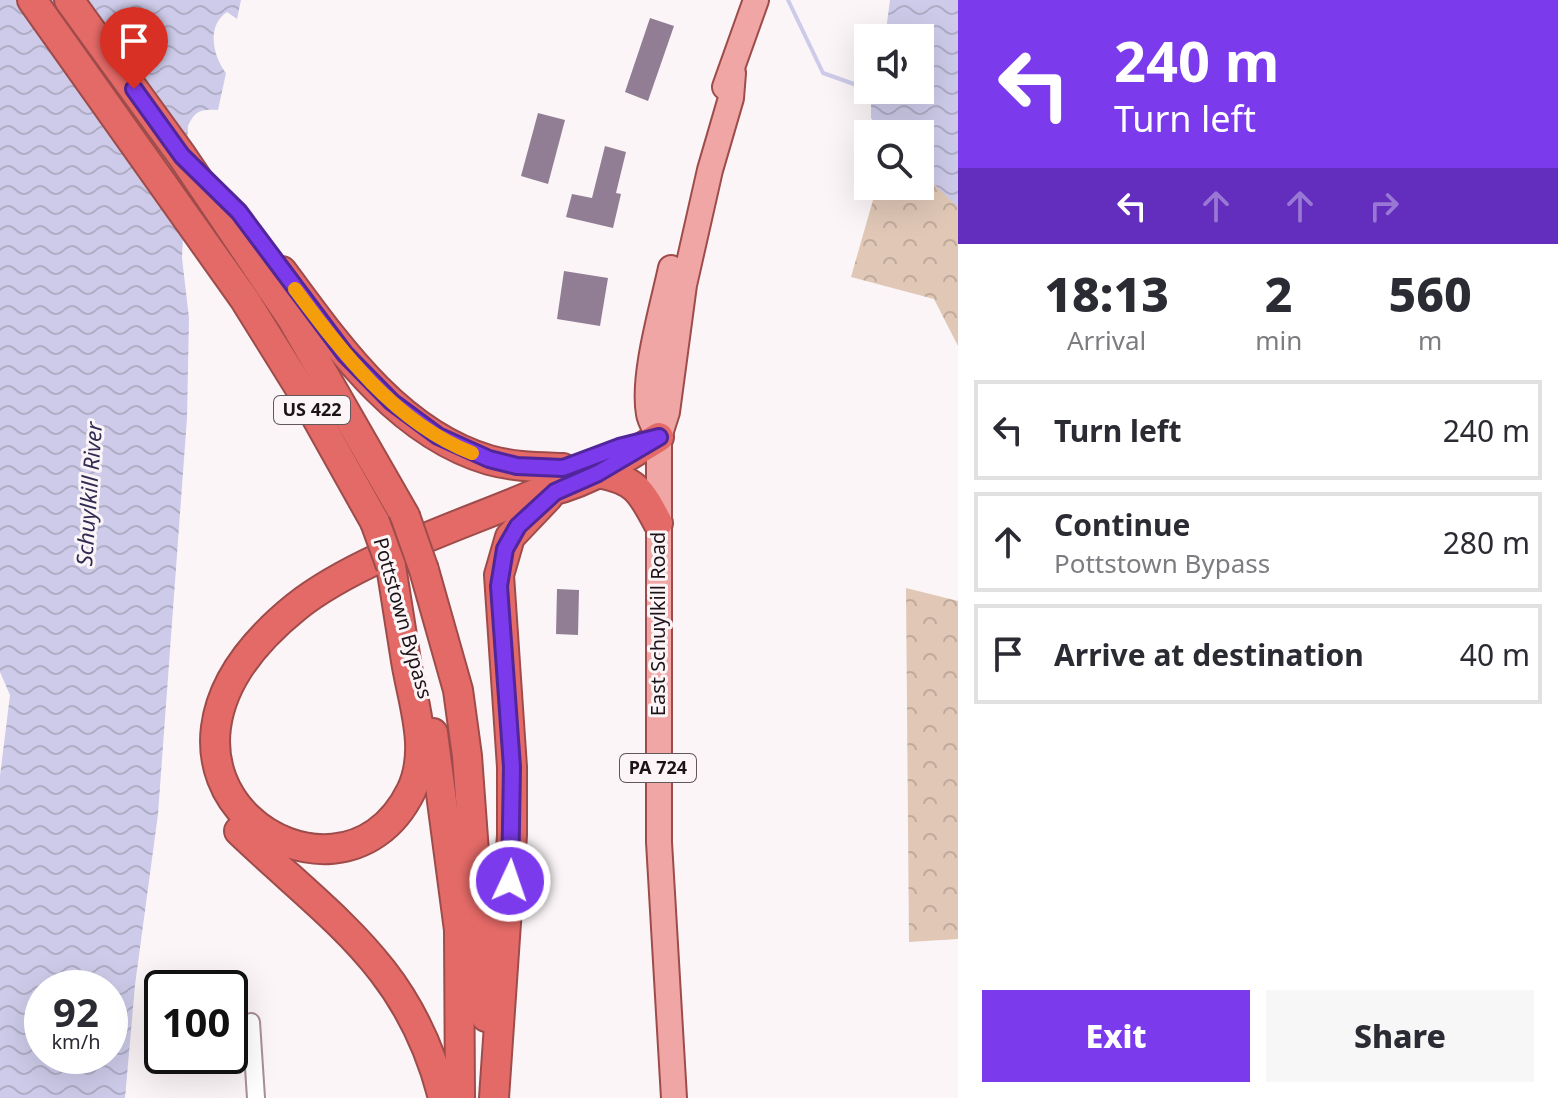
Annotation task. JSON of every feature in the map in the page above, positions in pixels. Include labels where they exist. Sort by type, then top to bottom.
[{"type":"highway","name":"Pottstown Bypass","points":[[32,0],[245,300],[301,390],[375,522],[415,645],[432,721],[459,930],[460,1098]]},
{"type":"highway","name":"US 422","points":[[69,0],[182,156],[254,248]]},
{"type":"highway","name":"Pottstown Bypass","points":[[254,248],[405,516],[424,570],[458,690],[467,756],[493,1098]]},
{"type":"highway","points":[[254,248],[333,341],[407,414],[438,436],[475,455],[559,480]]},
{"type":"highway","points":[[443,1098],[418,1025],[382,967],[347,929],[223,813],[202,763],[203,719],[211,693],[237,651],[273,609],[308,581],[435,521],[559,480],[598,473],[659,437]]},
{"type":"highway","points":[[391,566],[418,726],[419,766],[411,791],[393,817],[355,842],[312,848],[273,838],[236,807],[222,782],[215,758],[215,734],[222,705],[232,683],[259,644],[294,609],[345,574],[535,494],[619,447],[659,437]]},
{"type":"highway","points":[[598,473],[627,480],[636,487],[658,523]]},
{"type":"highway","points":[[493,1098],[512,835],[512,767],[499,575],[505,549],[518,526],[559,480]]},
{"type":"main road","name":"East Schuylkill Road","points":[[674,1098],[659,842],[659,437],[649,413],[657,329],[698,167],[756,1]]},
{"type":"street","points":[[251,1022],[256,1098]]},
{"type":"green space","points":[[958,0],[958,346],[934,299],[851,277],[873,200],[934,200],[934,120],[920,120],[920,104],[934,104],[934,24]]},
{"type":"green space","points":[[906,588],[958,601],[958,939],[909,942]]},
{"type":"water","name":"Schuylkill River","points":[[0,0],[241,0],[237,19],[227,12],[220,18],[214,33],[215,50],[226,73],[218,110],[199,112],[188,126],[182,258],[189,318],[187,418],[158,814],[135,985],[128,1064],[128,970],[24,970],[24,1074],[127,1074],[125,1098],[0,1098],[0,776],[10,695],[0,672]]},
{"type":"water","points":[[890,0],[958,0],[958,207],[934,184],[934,120],[871,118],[871,104],[934,104],[934,24],[887,24]]},
{"type":"building","points":[[650,18],[674,26],[648,101],[625,92]]},
{"type":"building","points":[[538,113],[565,120],[548,184],[521,176]]},
{"type":"building","points":[[605,146],[626,152],[616,193],[621,194],[613,228],[566,217],[572,194],[592,198]]},
{"type":"building","points":[[564,271],[608,278],[600,326],[557,319]]},
{"type":"building","points":[[557,589],[579,590],[578,635],[556,634]]},
{"type":"waterway","points":[[788,0],[823,73],[854,84]]},
{"type":"slow traffic","points":[[295,289],[333,341],[379,390],[438,436],[472,453]]},
{"type":"route","points":[[134,89],[182,156],[239,212],[333,341],[392,402],[438,436],[489,459],[517,466],[563,468],[619,447],[659,437],[598,473],[555,492],[536,506],[518,526],[505,549],[499,586],[512,767],[510,881]]}]
